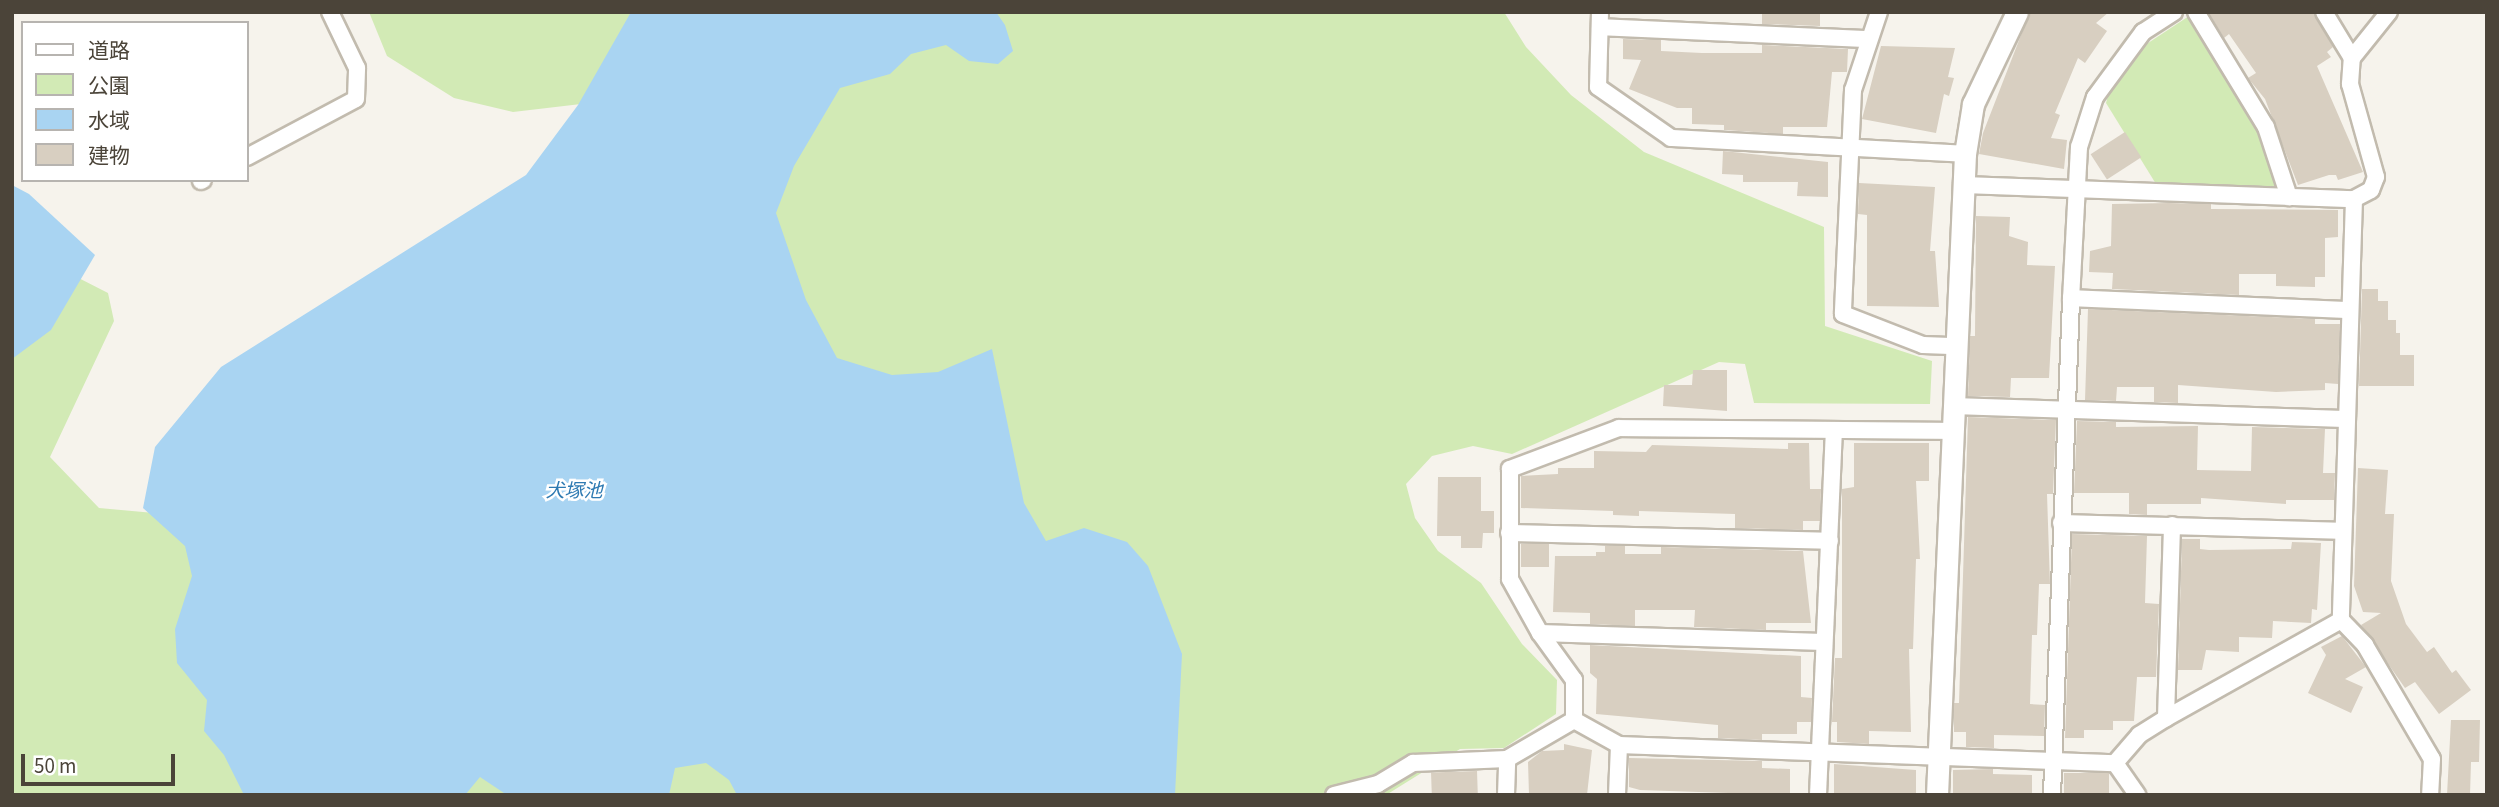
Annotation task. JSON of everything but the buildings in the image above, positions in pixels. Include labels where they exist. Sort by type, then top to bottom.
[{"type":"street","points":[[248,156],[356,99],[357,68],[330,12]]},
{"type":"street","points":[[1879,12],[1853,90],[1847,149],[1843,314],[1923,345],[1957,346]]},
{"type":"street","points":[[1937,795],[1965,154],[1973,104],[2017,12]]},
{"type":"street","points":[[2052,795],[2061,523],[2079,147],[2095,97],[2143,32],[2174,12]]},
{"type":"street","points":[[2196,12],[2266,127],[2289,197]]},
{"type":"street","points":[[2324,12],[2352,58]]},
{"type":"street","points":[[1964,185],[2354,199],[2371,190],[2376,177],[2350,84],[2352,58],[2389,12]]},
{"type":"street","points":[[1868,39],[1600,20],[1598,87],[1671,138],[1965,154]]},
{"type":"street","points":[[2354,199],[2340,531],[2341,620],[2365,645],[2432,759],[2430,795]]},
{"type":"street","points":[[2071,298],[2350,310]]},
{"type":"street","points":[[1954,406],[2344,419]]},
{"type":"street","points":[[1573,720],[1573,680],[1540,634],[1510,579],[1510,469],[1619,428],[1953,431]]},
{"type":"street","points":[[1818,795],[1833,431]]},
{"type":"street","points":[[2061,523],[2340,531]]},
{"type":"street","points":[[2166,718],[2172,525]]},
{"type":"street","points":[[1509,533],[1830,541]]},
{"type":"street","points":[[2115,763],[2139,735],[2341,620]]},
{"type":"street","points":[[1540,634],[1823,642]]},
{"type":"street","points":[[1573,720],[1619,745],[1819,750],[2115,763]]},
{"type":"street","points":[[1334,795],[1378,784],[1413,763],[1507,759],[1573,720]]},
{"type":"street","points":[[1617,795],[1619,745]]},
{"type":"street","points":[[1506,795],[1507,759]]},
{"type":"street","points":[[2115,763],[2137,795]]},
{"type":"green space","points":[[369,12],[685,12],[632,98],[513,112],[454,98],[387,56]]},
{"type":"green space","points":[[891,12],[1504,12],[1526,47],[1571,95],[1644,152],[1824,227],[1825,326],[1932,361],[1930,404],[1754,403],[1745,364],[1719,362],[1512,454],[1473,446],[1432,456],[1406,484],[1415,518],[1438,551],[1481,583],[1522,644],[1557,680],[1556,714],[1504,748],[1460,749],[1386,795],[12,795],[12,314],[59,268],[108,293],[114,321],[50,457],[99,508],[253,522],[813,400],[730,210]]},
{"type":"green space","points":[[2189,16],[2253,119],[2279,187],[2156,184],[2106,103],[2110,88],[2136,51]]},
{"type":"water","name":"犬塚池","points":[[631,12],[996,12],[1005,25],[1013,51],[998,64],[969,61],[946,45],[911,54],[890,74],[840,88],[794,166],[776,213],[806,300],[837,358],[892,375],[938,372],[992,349],[1024,503],[1046,541],[1084,528],[1127,542],[1148,566],[1182,654],[1175,795],[737,795],[729,780],[706,763],[675,768],[669,795],[507,795],[480,777],[465,795],[244,795],[224,755],[204,731],[207,700],[177,663],[175,629],[192,576],[185,546],[143,508],[155,447],[221,367],[526,175],[578,105]]},
{"type":"water","points":[[12,185],[29,194],[95,255],[51,330],[12,359]]}]
